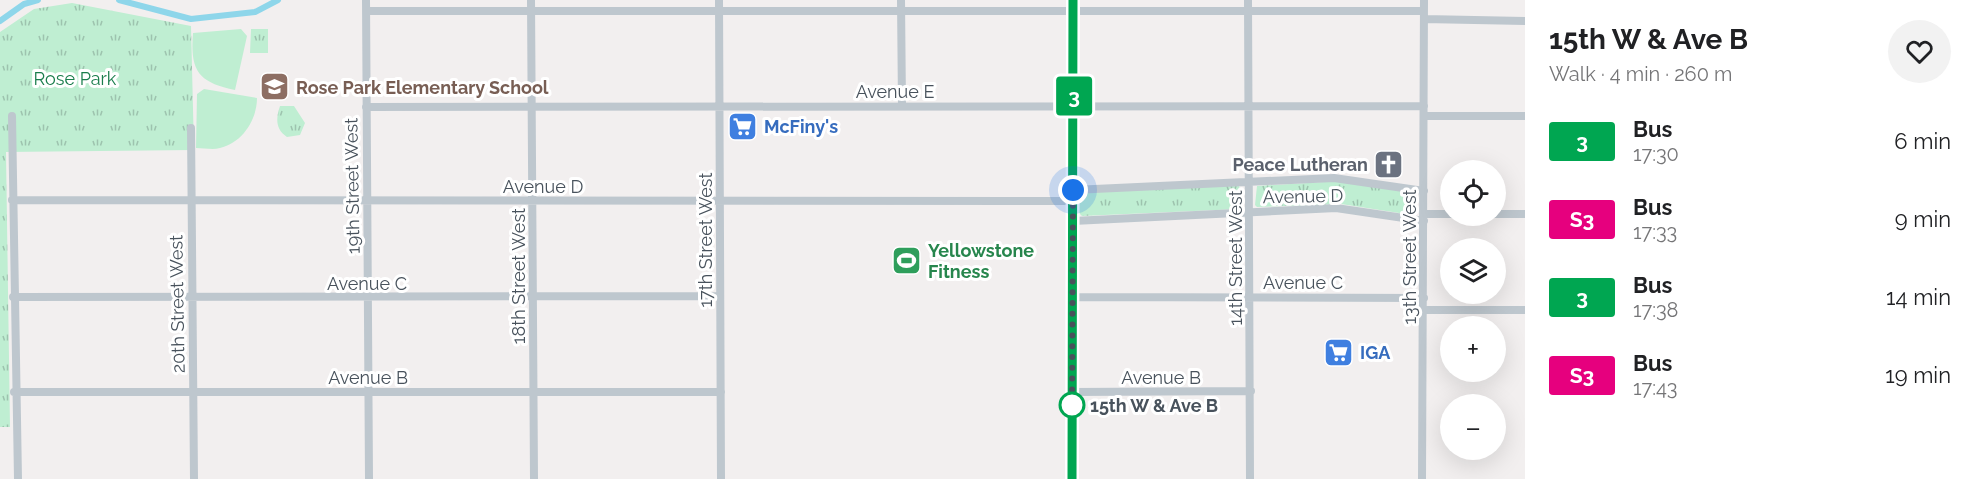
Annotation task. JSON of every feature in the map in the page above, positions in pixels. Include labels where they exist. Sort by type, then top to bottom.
[{"type":"street","name":"19th Street West","points":[[366,0],[369,479]]},
{"type":"street","name":"18th Street West","points":[[531,0],[534,479]]},
{"type":"street","name":"17th Street West","points":[[719,0],[721,479]]},
{"type":"street","points":[[901,0],[902,106]]},
{"type":"street","points":[[1072,479],[1073,0]]},
{"type":"street","name":"14th Street West","points":[[1248,0],[1250,479]]},
{"type":"street","name":"13th Street West","points":[[1422,479],[1424,0]]},
{"type":"street","points":[[366,10],[1248,11],[1424,15],[1525,21]]},
{"type":"street","name":"Avenue E","points":[[366,106],[1424,106]]},
{"type":"street","points":[[12,116],[14,392],[18,479]]},
{"type":"street","points":[[1424,116],[1525,116]]},
{"type":"street","name":"20th Street West","points":[[191,128],[194,479]]},
{"type":"street","name":"Avenue D","points":[[1073,190],[1348,178],[1424,191]]},
{"type":"street","name":"Avenue D","points":[[12,200],[1073,201]]},
{"type":"street","name":"Avenue D","points":[[1073,221],[1336,208],[1424,218],[1440,216]]},
{"type":"street","points":[[1506,214],[1525,214]]},
{"type":"street","name":"Avenue C","points":[[13,297],[720,296]]},
{"type":"street","name":"Avenue C","points":[[1073,297],[1424,298]]},
{"type":"street","points":[[1424,310],[1525,310]]},
{"type":"street","name":"Avenue B","points":[[14,392],[721,392]]},
{"type":"street","name":"Avenue B","points":[[1072,392],[1251,392]]},
{"type":"green space","name":"Rose Park","points":[[72,3],[191,26],[194,150],[6,152],[10,427],[0,427],[0,32],[34,9]]},
{"type":"green space","points":[[241,29],[247,36],[235,90],[212,83],[199,73],[195,66],[193,33]]},
{"type":"green space","points":[[251,29],[268,29],[268,53],[250,53]]},
{"type":"green space","points":[[204,89],[257,98],[254,114],[247,129],[235,141],[220,148],[196,148],[197,94]]},
{"type":"green space","points":[[280,106],[294,106],[305,123],[300,135],[287,137],[280,130],[277,119]]},
{"type":"green space","points":[[1341,181],[1412,192],[1415,196],[1415,212],[1412,215],[1341,204],[1257,207],[1255,205],[1257,186]]},
{"type":"green space","points":[[1239,185],[1242,205],[1239,209],[1082,216],[1078,212],[1078,196],[1081,192]]},
{"type":"waterway","points":[[0,21],[24,4],[38,0]]},
{"type":"waterway","points":[[119,0],[191,19],[255,12],[278,0]]},
{"type":"bus line","name":"3","points":[[1072,479],[1073,0]]},
{"type":"place","name":"Rose Park Elementary School","points":[[275,87]]},
{"type":"place","name":"McFiny's","points":[[743,126]]},
{"type":"place","name":"Peace Lutheran","points":[[1389,164]]},
{"type":"place","name":"Yellowstone Fitness","points":[[907,260]]},
{"type":"place","name":"IGA","points":[[1339,352]]},
{"type":"place","name":"15th W & Ave B","points":[[1072,405]]},
{"type":"route","points":[[1072,405],[1072,408],[1073,190]]}]
